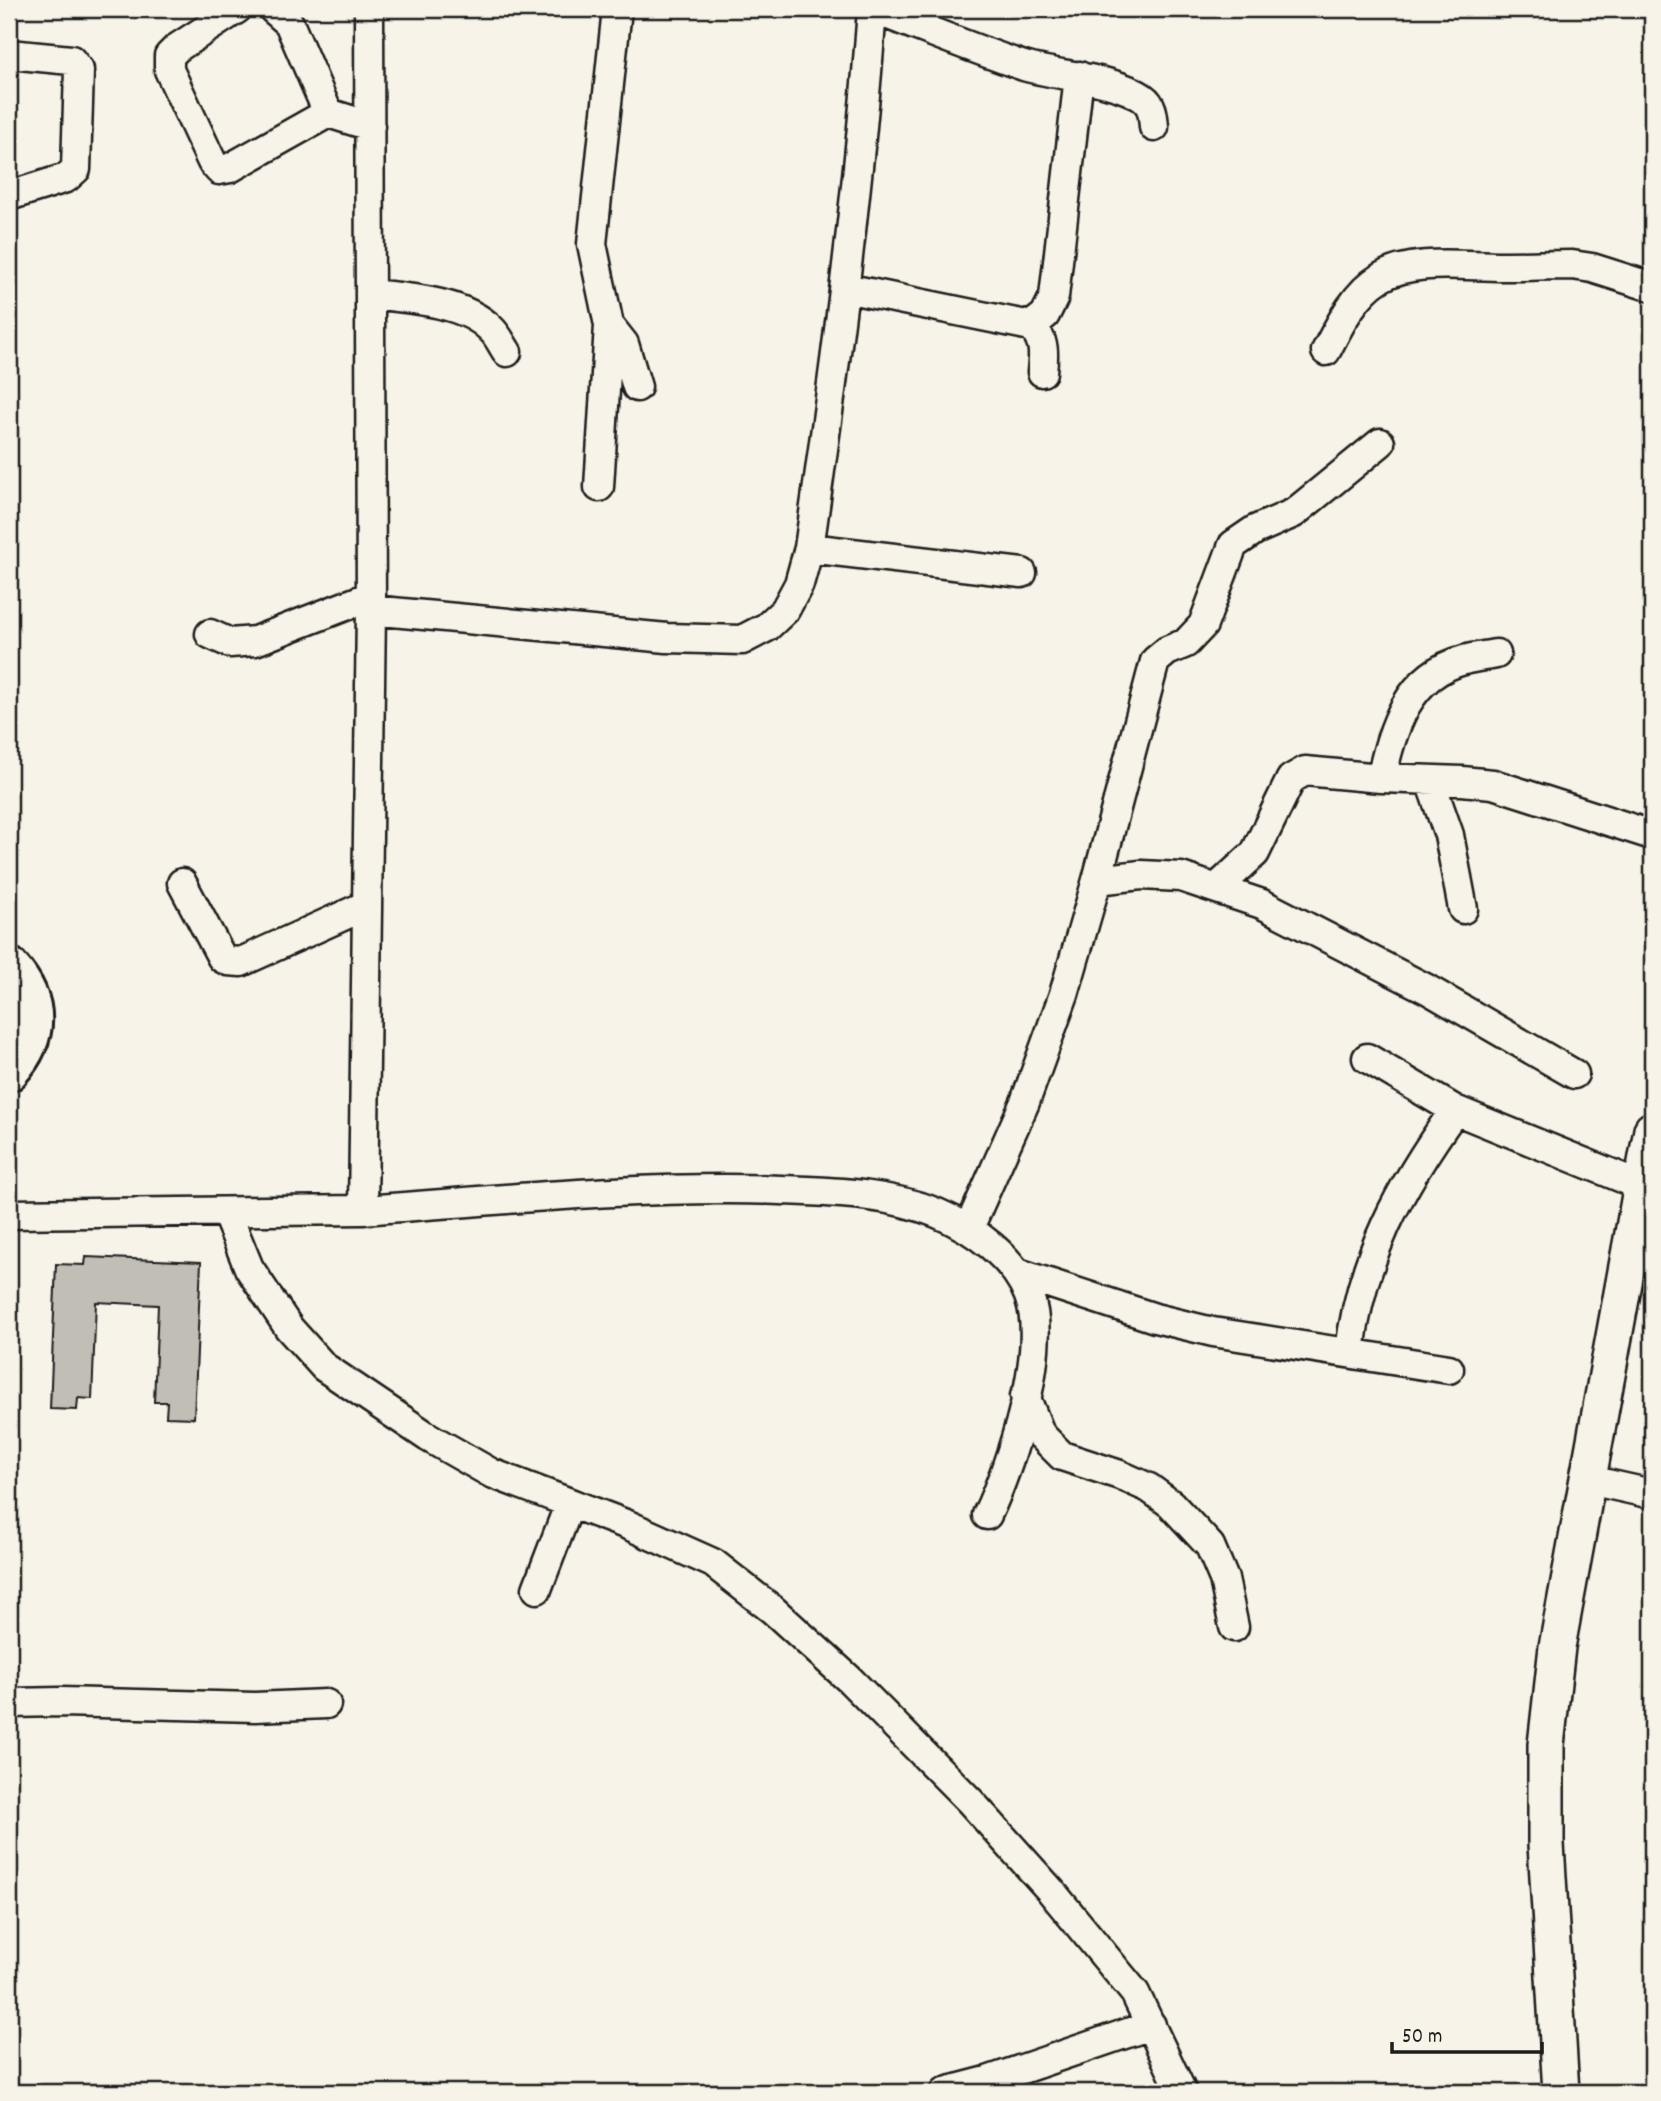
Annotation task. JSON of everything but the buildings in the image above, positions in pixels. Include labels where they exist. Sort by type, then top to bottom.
[{"type":"highway","points":[[9,967],[23,982],[32,1006],[32,1032],[22,1056],[9,1071]]},
{"type":"main road","points":[[1561,2092],[1546,1844],[1546,1745],[1557,1647],[1644,1203],[1652,1130]]},
{"type":"street","points":[[237,9],[169,56],[169,70],[212,162],[219,170],[230,168],[328,113],[370,127]]},
{"type":"street","points":[[273,9],[289,23],[328,113]]},
{"type":"street","points":[[363,1210],[371,603],[369,9]]},
{"type":"street","points":[[599,487],[610,325],[592,244],[618,9]]},
{"type":"street","points":[[210,634],[230,643],[255,641],[371,603],[667,638],[742,640],[767,627],[785,610],[799,584],[809,548],[863,136],[872,9],[1026,66],[1079,76],[1131,92],[1150,106],[1154,127]]},
{"type":"street","points":[[9,54],[71,60],[79,70],[76,169],[66,178],[9,196]]},
{"type":"street","points":[[1031,326],[1045,315],[1054,298],[1079,76]]},
{"type":"street","points":[[1325,351],[1344,317],[1360,296],[1380,278],[1407,268],[1440,265],[1572,265],[1592,268],[1652,287]]},
{"type":"street","points":[[845,288],[1031,326],[1041,338],[1044,347],[1042,372]]},
{"type":"street","points":[[370,294],[446,305],[482,321],[492,330],[507,352]]},
{"type":"street","points":[[610,325],[624,344],[637,387]]},
{"type":"street","points":[[969,1228],[1025,1102],[1064,994],[1156,662],[1167,650],[1186,643],[1203,625],[1233,545],[1255,530],[1294,513],[1380,443]]},
{"type":"street","points":[[809,548],[1022,573]]},
{"type":"street","points":[[1381,778],[1395,726],[1408,700],[1422,683],[1446,666],[1465,659],[1496,654]]},
{"type":"street","points":[[1218,887],[1255,853],[1290,779],[1305,771],[1493,784],[1652,835]]},
{"type":"street","points":[[1430,781],[1449,835],[1464,909]]},
{"type":"street","points":[[1097,880],[1140,875],[1181,877],[1218,887],[1262,904],[1427,989],[1574,1074]]},
{"type":"street","points":[[181,883],[222,958],[228,961],[241,962],[367,905]]},
{"type":"street","points":[[1367,1058],[1455,1110],[1644,1203]]},
{"type":"street","points":[[1350,1352],[1353,1321],[1376,1244],[1422,1156],[1455,1110]]},
{"type":"street","points":[[9,1214],[363,1210],[582,1193],[730,1188],[849,1193],[936,1212],[969,1228],[1018,1273],[1035,1315],[1037,1340],[1025,1396],[1003,1482],[987,1515]]},
{"type":"street","points":[[226,1212],[249,1268],[289,1328],[324,1367],[428,1437],[491,1473],[628,1525],[713,1563],[773,1610],[850,1680],[970,1801],[1051,1891],[1135,1993],[1182,2092]]},
{"type":"street","points":[[1018,1273],[1155,1318],[1213,1332],[1449,1369]]},
{"type":"street","points":[[1025,1396],[1041,1435],[1062,1456],[1120,1475],[1149,1488],[1171,1504],[1210,1546],[1224,1579],[1234,1627]]},
{"type":"street","points":[[1589,1480],[1652,1494]]},
{"type":"street","points":[[537,1589],[570,1503]]},
{"type":"street","points":[[9,1703],[243,1707],[326,1704]]},
{"type":"street","points":[[944,2092],[986,2081],[1151,2025]]}]
